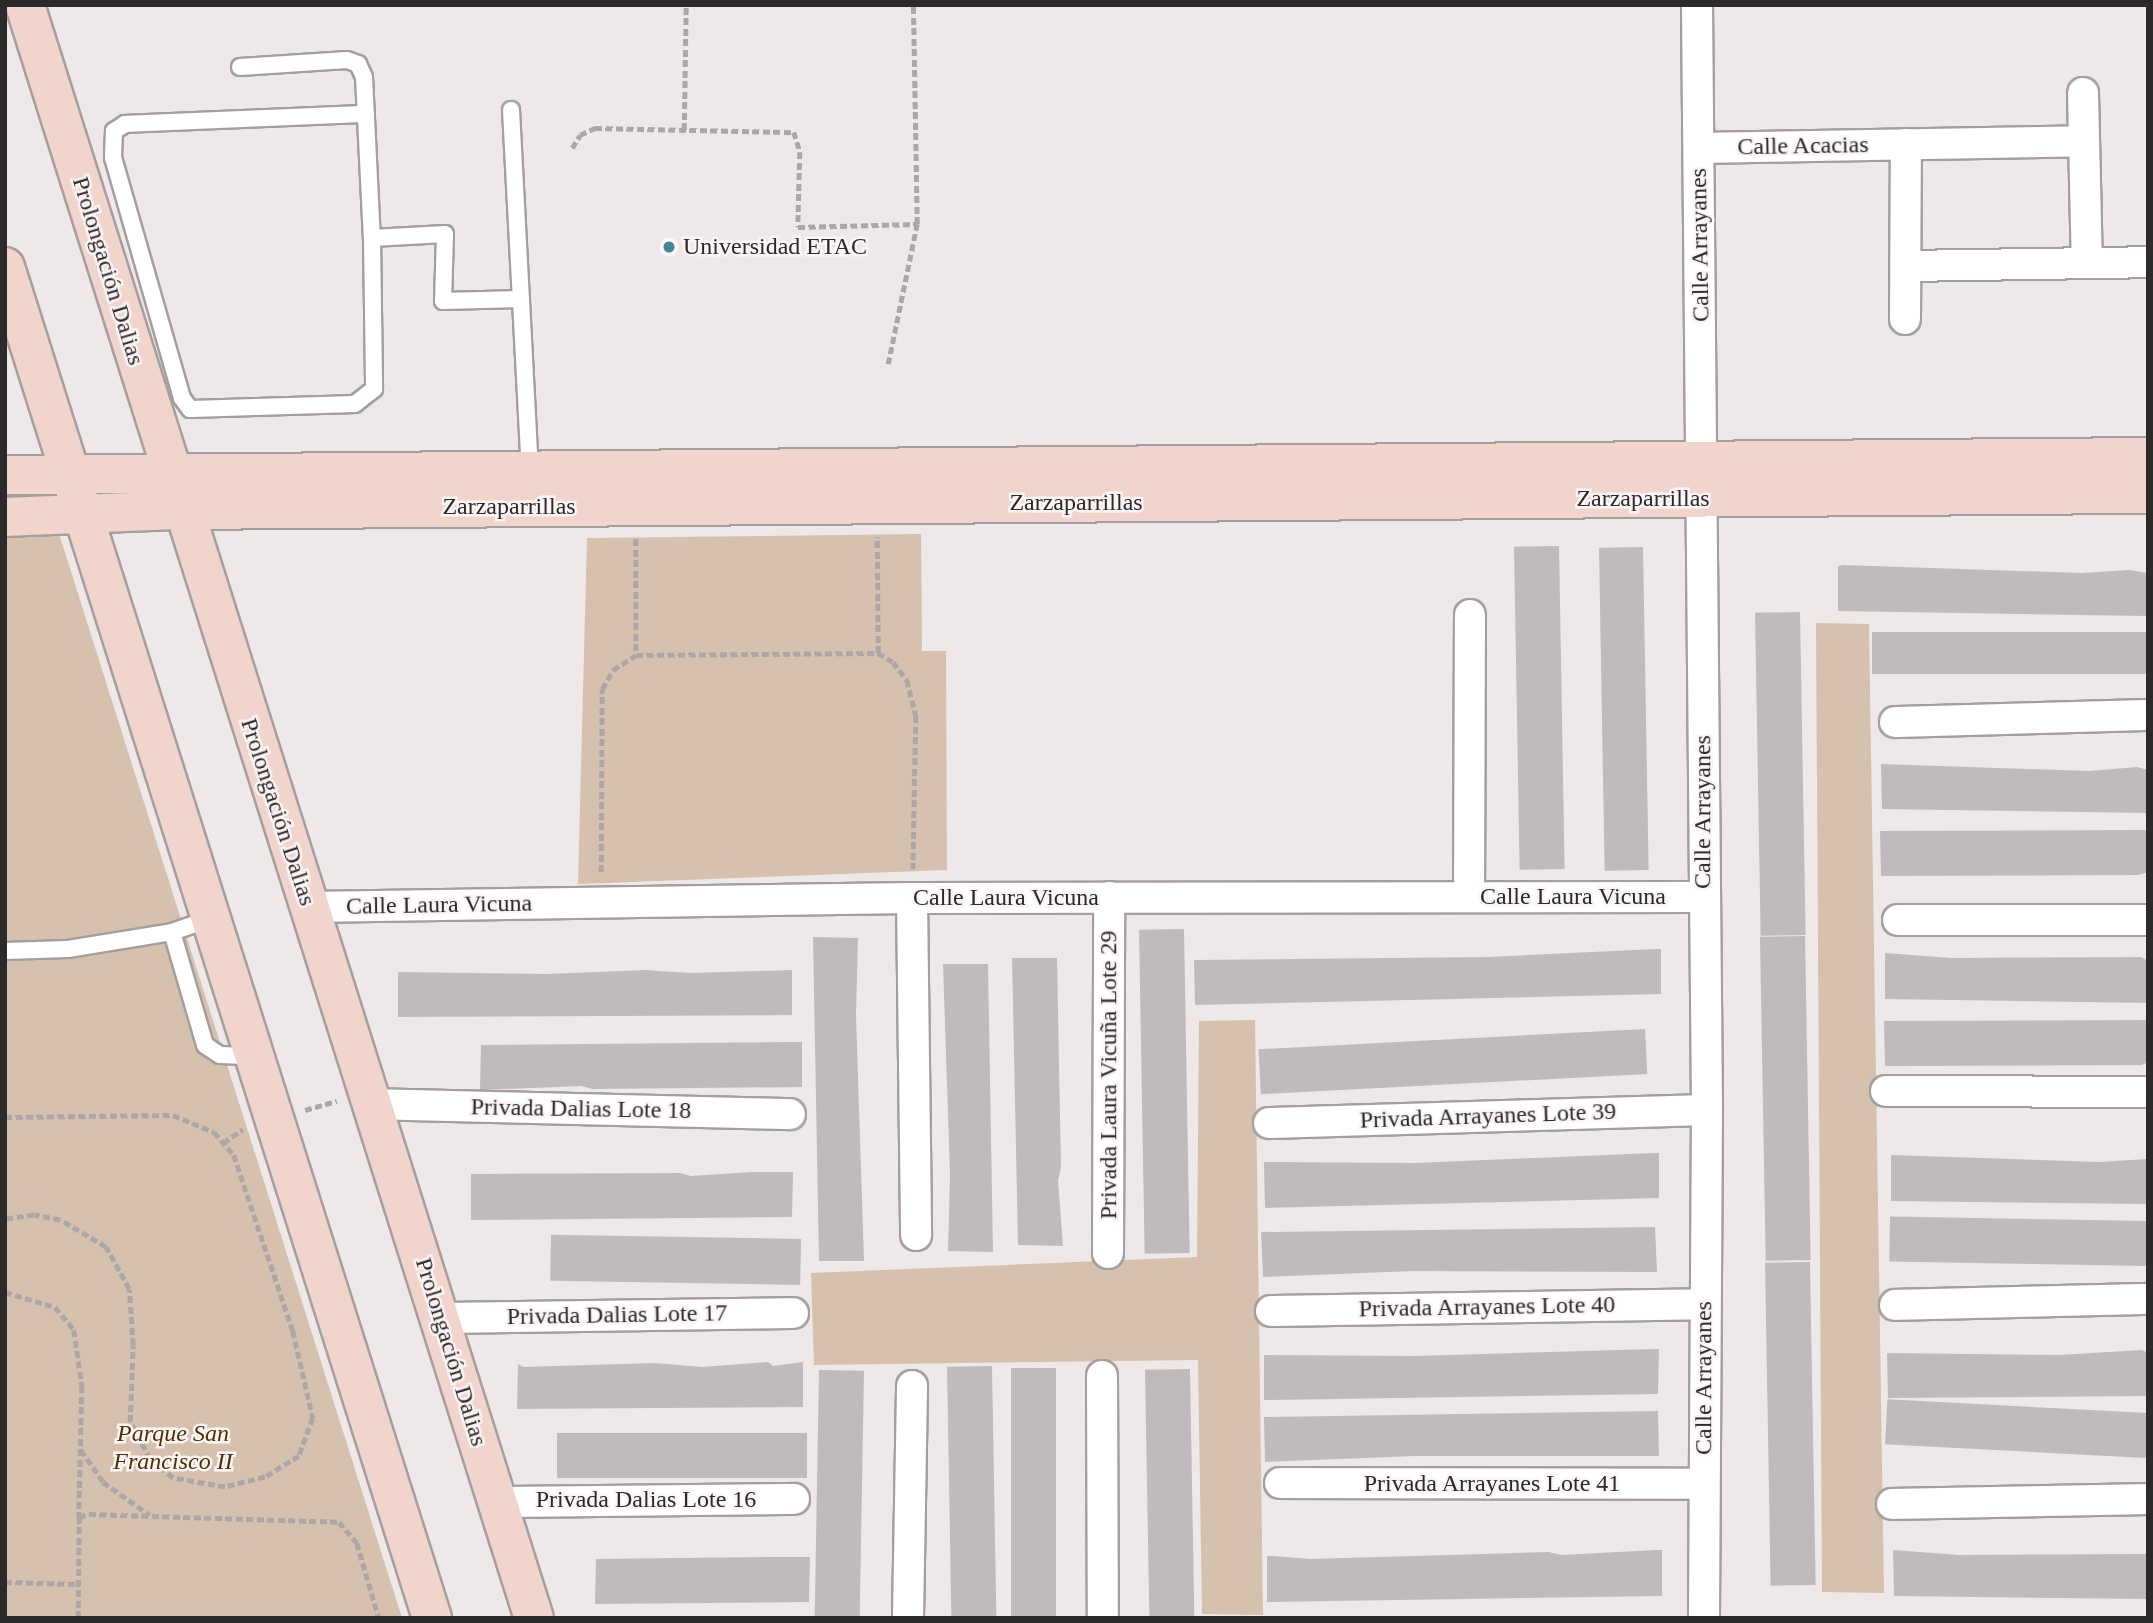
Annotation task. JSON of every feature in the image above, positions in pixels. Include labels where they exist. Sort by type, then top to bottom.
[{"type":"street","name":"Prolongación Dalias","points":[[25,5],[176,493],[441,1318],[534,1618]]},
{"type":"street","name":"Calle Arrayanes","points":[[1697,5],[1707,1110],[1704,1618]]},
{"type":"street","points":[[2083,93],[2087,262]]},
{"type":"street","name":"Calle Acacias","points":[[1699,148],[2084,141]]},
{"type":"street","name":"Calle Acacias","points":[[1905,319],[1906,145]]},
{"type":"street","points":[[1906,266],[2148,262]]},
{"type":"street","points":[[5,267],[86,516],[432,1618]]},
{"type":"street","name":"Zarzaparrillas","points":[[5,517],[86,516],[176,493],[530,471],[1702,458],[2148,457]]},
{"type":"street","name":"Zarzaparrillas","points":[[5,475],[72,474],[176,493],[636,506],[2148,494]]},
{"type":"street","points":[[1469,897],[1470,615]]},
{"type":"street","points":[[1895,722],[2148,715]]},
{"type":"street","name":"Privada Laura Vicuña Lote 29","points":[[1108,1253],[1109,897]]},
{"type":"street","name":"Calle Laura Vicuna","points":[[309,907],[912,898],[1703,897]]},
{"type":"street","points":[[912,898],[916,1235]]},
{"type":"street","points":[[1898,920],[2148,920]]},
{"type":"street","points":[[1886,1091],[2148,1092]]},
{"type":"street","name":"Privada Dalias Lote 18","points":[[370,1098],[790,1114]]},
{"type":"street","name":"Privada Arrayanes Lote 39","points":[[1269,1122],[1707,1110]]},
{"type":"street","points":[[1895,1305],[2148,1300]]},
{"type":"street","name":"Privada Arrayanes Lote 40","points":[[1271,1311],[1704,1304]]},
{"type":"street","name":"Privada Dalias Lote 17","points":[[441,1318],[793,1312]]},
{"type":"street","points":[[1102,1376],[1103,1618]]},
{"type":"street","points":[[908,1618],[912,1386]]},
{"type":"street","name":"Privada Arrayanes Lote 41","points":[[1280,1483],[1704,1484]]},
{"type":"street","name":"Privada Dalias Lote 16","points":[[498,1502],[794,1499]]},
{"type":"street","points":[[1892,1504],[2148,1499]]},
{"type":"lane","points":[[240,67],[346,60],[358,64],[364,77],[366,114],[372,239],[373,389],[355,404],[190,409],[179,386],[110,140],[125,124],[366,114]]},
{"type":"lane","points":[[511,110],[530,471]]},
{"type":"lane","points":[[372,239],[445,234],[443,301],[521,299]]},
{"type":"lane","points":[[5,951],[68,949],[172,932],[212,918]]},
{"type":"lane","points":[[172,932],[205,1045],[220,1055],[256,1056]]},
{"type":"path","points":[[684,130],[686,5]]},
{"type":"path","points":[[888,364],[917,224],[912,5]]},
{"type":"path","points":[[572,148],[580,135],[594,128],[794,132],[800,152],[798,227],[917,224]]},
{"type":"path","points":[[877,505],[878,653]]},
{"type":"path","points":[[636,506],[636,655]]},
{"type":"path","points":[[601,903],[603,689],[612,670],[636,655],[878,653],[893,662],[907,680],[916,716],[912,898]]},
{"type":"path","points":[[275,1118],[370,1098]]},
{"type":"path","points":[[5,1117],[173,1115],[214,1132],[234,1155],[293,1331],[313,1418],[299,1456],[265,1477],[225,1486],[173,1478],[150,1460],[130,1422],[133,1345],[129,1289],[106,1247],[60,1220],[34,1215],[5,1219]]},
{"type":"path","points":[[5,1292],[55,1307],[74,1330],[82,1386],[78,1618]]},
{"type":"path","points":[[81,1450],[103,1482],[150,1516]]},
{"type":"path","points":[[79,1517],[150,1516],[338,1522],[357,1543],[379,1618]]},
{"type":"path","points":[[5,1581],[78,1584]]},
{"type":"green space","name":"Parque San Francisco II","points":[[49,502],[402,1618],[5,1618],[5,503]]},
{"type":"green space","points":[[921,534],[922,651],[946,651],[947,870],[578,884],[587,538]]},
{"type":"green space","points":[[1816,623],[1869,624],[1884,1593],[1822,1592]]},
{"type":"green space","points":[[1255,1020],[1263,1615],[1202,1614],[1198,1360],[814,1365],[811,1273],[1197,1257],[1199,1021]]},
{"type":"building","points":[[1559,546],[1565,869],[1520,870],[1514,547]]},
{"type":"building","points":[[1643,547],[1649,870],[1605,871],[1599,548]]},
{"type":"building","points":[[1838,566],[2082,573],[2129,570],[2148,573],[2148,616],[1838,611]]},
{"type":"building","points":[[1800,612],[1806,935],[1761,936],[1755,613]]},
{"type":"building","points":[[1872,632],[2148,632],[2148,674],[1872,674]]},
{"type":"building","points":[[1881,764],[2089,771],[2137,767],[2148,770],[2148,813],[1882,809]]},
{"type":"building","points":[[2148,830],[2148,872],[2138,875],[1881,876],[1880,831]]},
{"type":"building","points":[[1184,929],[1190,1253],[1145,1254],[1139,930]]},
{"type":"building","points":[[1805,936],[1811,1260],[1766,1261],[1760,937]]},
{"type":"building","points":[[813,937],[858,938],[856,1015],[864,1261],[819,1261]]},
{"type":"building","points":[[1661,949],[1661,994],[1195,1005],[1194,960],[1488,957]]},
{"type":"building","points":[[1885,953],[1951,958],[2141,957],[2148,961],[2148,1003],[1885,999]]},
{"type":"building","points":[[1012,958],[1057,958],[1061,1168],[1058,1180],[1063,1246],[1018,1245]]},
{"type":"building","points":[[943,964],[988,964],[993,1252],[948,1251],[950,1174]]},
{"type":"building","points":[[644,970],[691,973],[792,970],[792,1015],[398,1017],[398,972],[548,974]]},
{"type":"building","points":[[2148,1020],[2148,1062],[2142,1065],[1885,1066],[1884,1021]]},
{"type":"building","points":[[1645,1029],[1647,1074],[1261,1094],[1259,1049]]},
{"type":"building","points":[[802,1042],[802,1087],[593,1089],[581,1086],[480,1090],[481,1045]]},
{"type":"building","points":[[1659,1153],[1659,1198],[1265,1208],[1264,1162],[1415,1163]]},
{"type":"building","points":[[1891,1155],[2099,1162],[2147,1159],[2148,1204],[1891,1201]]},
{"type":"building","points":[[793,1172],[792,1217],[471,1220],[471,1174],[680,1173],[691,1176]]},
{"type":"building","points":[[1890,1216],[2148,1221],[2147,1266],[1889,1261]]},
{"type":"building","points":[[1655,1227],[1657,1272],[1413,1271],[1263,1277],[1261,1232]]},
{"type":"building","points":[[551,1235],[801,1239],[800,1285],[550,1281]]},
{"type":"building","points":[[1810,1262],[1816,1585],[1771,1586],[1765,1263]]},
{"type":"building","points":[[1659,1349],[1658,1394],[1264,1400],[1264,1355],[1414,1356]]},
{"type":"building","points":[[2142,1350],[2148,1353],[2148,1396],[1888,1398],[1887,1353],[2059,1355]]},
{"type":"building","points":[[768,1362],[773,1366],[803,1362],[803,1407],[517,1409],[518,1364],[523,1367],[655,1363],[702,1367]]},
{"type":"building","points":[[992,1366],[996,1618],[951,1618],[947,1367]]},
{"type":"building","points":[[1011,1368],[1056,1368],[1056,1618],[1011,1618]]},
{"type":"building","points":[[1190,1369],[1194,1618],[1149,1618],[1145,1370]]},
{"type":"building","points":[[819,1370],[864,1371],[860,1618],[815,1618]]},
{"type":"building","points":[[1887,1399],[2148,1413],[2146,1458],[1885,1444]]},
{"type":"building","points":[[1658,1411],[1659,1456],[1415,1456],[1265,1462],[1264,1417]]},
{"type":"building","points":[[557,1433],[807,1433],[807,1478],[557,1478]]},
{"type":"building","points":[[1662,1550],[1662,1596],[1267,1602],[1267,1556],[1310,1559],[1549,1552],[1561,1555]]},
{"type":"building","points":[[1893,1550],[1959,1555],[2148,1554],[2148,1599],[1894,1596]]},
{"type":"building","points":[[810,1557],[809,1602],[595,1604],[596,1559]]},
{"type":"place","name":"Universidad ETAC","points":[[669,247]]}]
